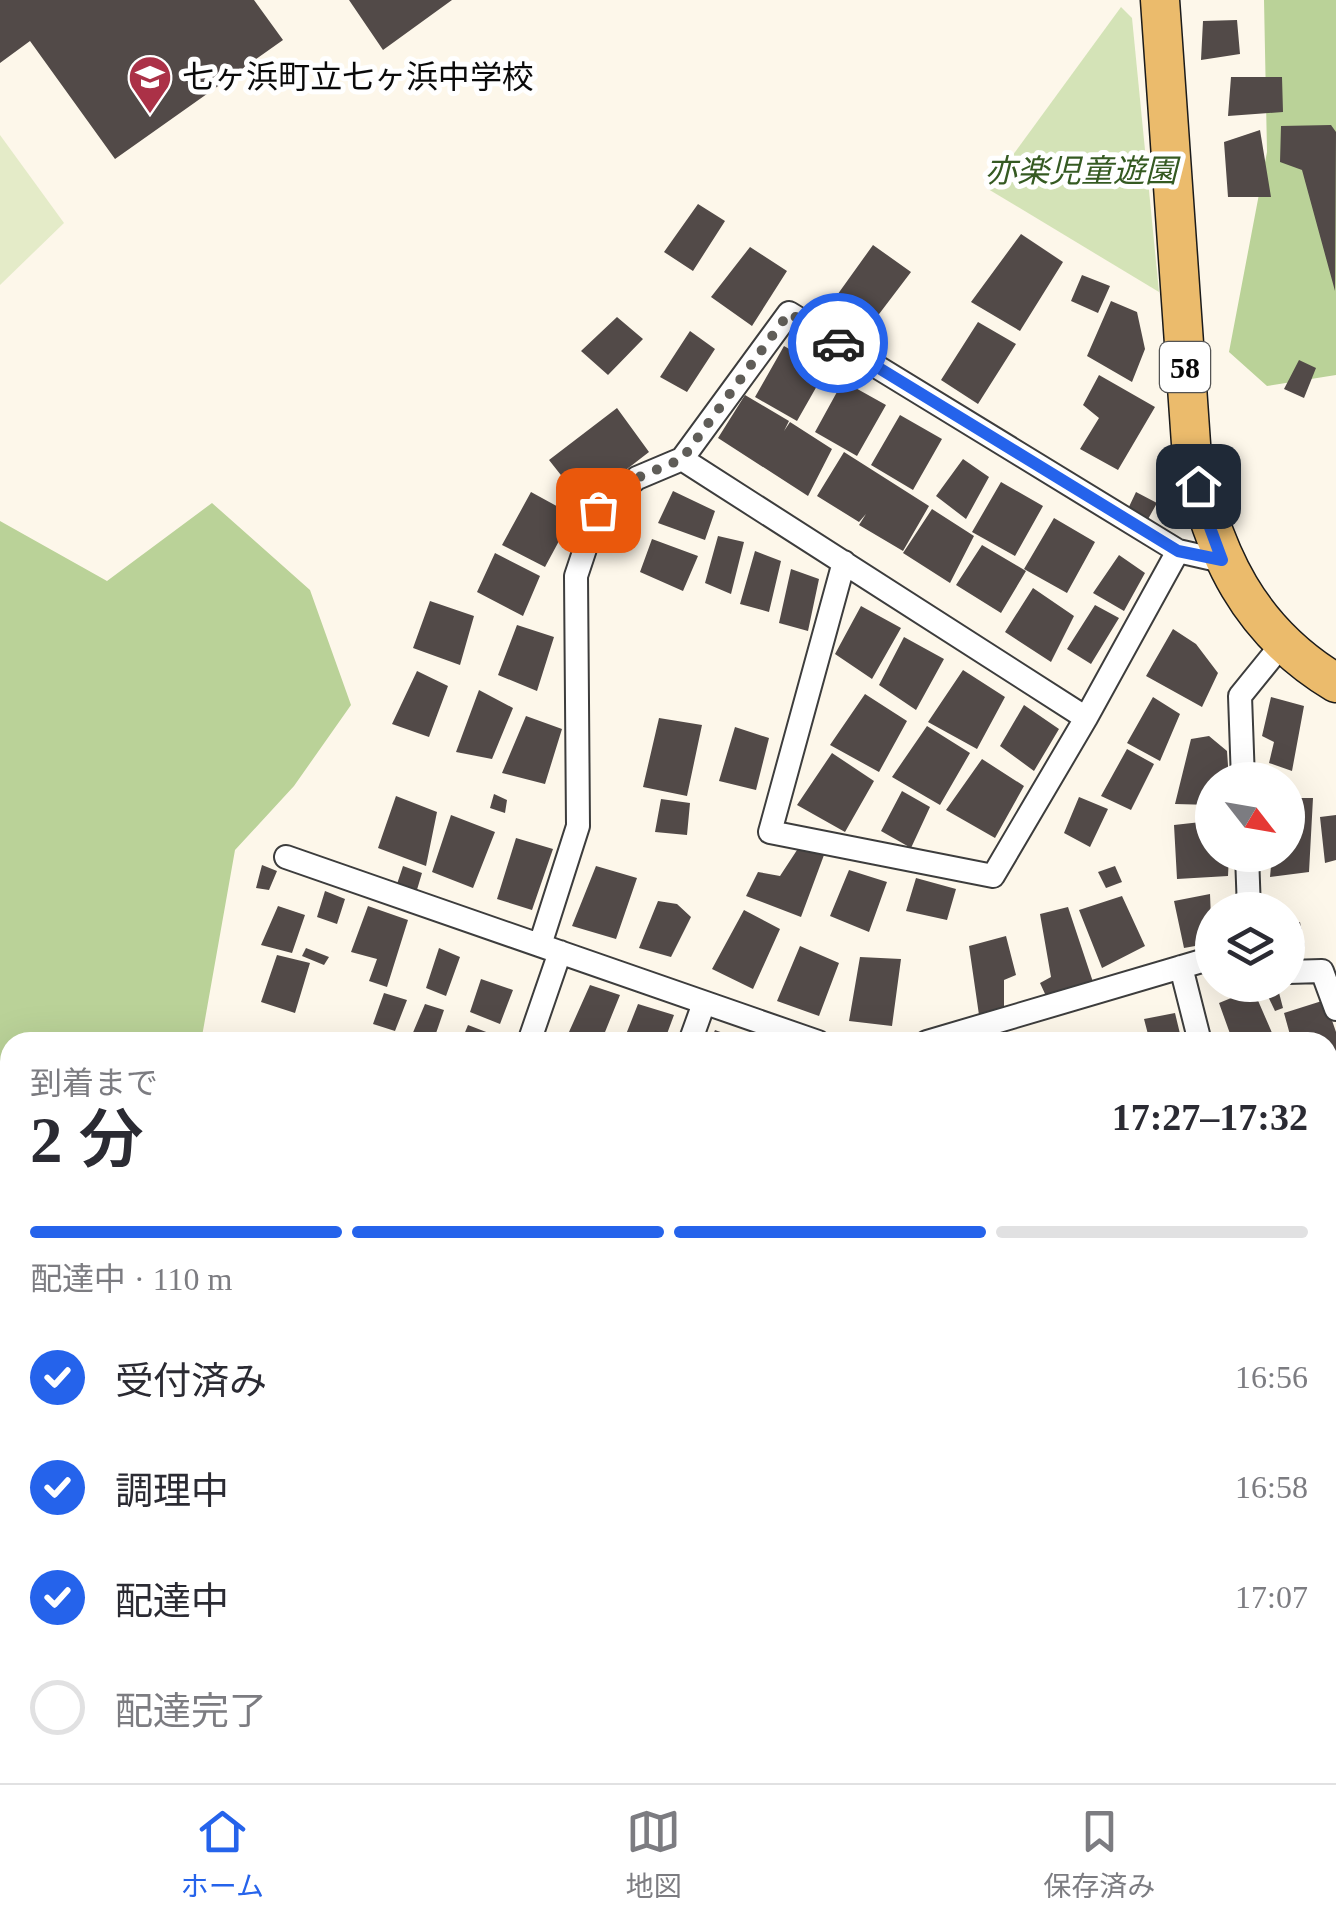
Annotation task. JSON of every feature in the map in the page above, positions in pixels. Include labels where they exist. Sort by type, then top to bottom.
[{"type":"main road","name":"58","points":[[1160,0],[1192,458],[1205,514],[1222,560],[1257,615],[1283,643],[1336,683]]},
{"type":"street","points":[[531,1032],[578,826],[576,576],[598,510],[637,478],[682,459],[789,313],[1178,551],[1222,560]]},
{"type":"street","points":[[682,459],[1086,718]]},
{"type":"street","points":[[844,562],[770,832],[994,876],[1178,551]]},
{"type":"street","points":[[1243,762],[1240,696],[1283,643]]},
{"type":"street","points":[[286,857],[789,1032]]},
{"type":"street","points":[[991,1032],[1195,963]]},
{"type":"street","points":[[1181,967],[1197,1032]]},
{"type":"street","points":[[1305,971],[1322,970],[1336,1009]]},
{"type":"street","points":[[694,1032],[704,1003]]},
{"type":"green space","points":[[1264,0],[1336,0],[1336,375],[1267,386],[1229,352],[1267,152]]},
{"type":"green space","name":"亦楽児童遊園","points":[[1121,7],[1132,18],[1159,292],[988,189]]},
{"type":"green space","points":[[0,135],[64,223],[0,285]]},
{"type":"green space","points":[[212,503],[310,590],[351,705],[294,786],[235,850],[203,1032],[0,1032],[0,521],[107,581]]},
{"type":"building","points":[[0,0],[254,0],[283,40],[115,159],[30,41],[0,63]]},
{"type":"building","points":[[349,0],[452,0],[383,50]]},
{"type":"building","points":[[1237,20],[1240,54],[1201,60],[1203,21]]},
{"type":"building","points":[[1231,77],[1282,77],[1283,112],[1228,116]]},
{"type":"building","points":[[1331,125],[1336,132],[1335,291],[1302,170],[1280,162],[1281,126]]},
{"type":"building","points":[[1260,130],[1271,197],[1228,197],[1224,142]]},
{"type":"building","points":[[698,204],[725,221],[693,271],[664,252]]},
{"type":"building","points":[[1021,234],[1063,262],[1020,331],[971,302]]},
{"type":"building","points":[[873,245],[911,272],[873,322],[835,298]]},
{"type":"building","points":[[750,247],[787,271],[752,326],[711,297]]},
{"type":"building","points":[[1082,275],[1110,286],[1098,313],[1071,301]]},
{"type":"building","points":[[1111,301],[1137,312],[1145,349],[1132,382],[1087,356]]},
{"type":"building","points":[[617,317],[643,339],[608,375],[581,351]]},
{"type":"building","points":[[978,322],[1016,344],[978,404],[941,380]]},
{"type":"building","points":[[690,331],[715,349],[687,392],[660,377]]},
{"type":"building","points":[[784,346],[826,370],[797,421],[755,397]]},
{"type":"building","points":[[1299,360],[1316,368],[1304,398],[1284,389]]},
{"type":"building","points":[[1099,375],[1155,407],[1118,470],[1080,449],[1099,418],[1083,405]]},
{"type":"building","points":[[843,381],[886,405],[857,456],[815,432]]},
{"type":"building","points":[[745,395],[789,421],[784,431],[790,422],[832,449],[808,496],[718,438]]},
{"type":"building","points":[[617,408],[649,452],[583,503],[549,460]]},
{"type":"building","points":[[900,415],[942,439],[913,490],[871,465]]},
{"type":"building","points":[[844,452],[929,506],[903,551],[859,525],[866,514],[859,522],[817,496]]},
{"type":"building","points":[[963,459],[989,477],[966,519],[936,496]]},
{"type":"building","points":[[1001,482],[1043,506],[1015,556],[972,532]]},
{"type":"building","points":[[673,491],[715,511],[705,540],[658,523]]},
{"type":"building","points":[[531,492],[573,515],[545,567],[502,545]]},
{"type":"building","points":[[1136,492],[1157,503],[1147,521],[1127,511]]},
{"type":"building","points":[[932,509],[974,536],[950,583],[903,553]]},
{"type":"building","points":[[1054,518],[1095,542],[1067,593],[1024,569]]},
{"type":"building","points":[[718,536],[744,542],[731,594],[705,583]]},
{"type":"building","points":[[652,539],[698,556],[683,591],[640,572]]},
{"type":"building","points":[[982,545],[1026,571],[1001,613],[956,585]]},
{"type":"building","points":[[755,551],[781,561],[769,612],[740,604]]},
{"type":"building","points":[[495,553],[540,576],[523,616],[477,592]]},
{"type":"building","points":[[1119,555],[1145,573],[1124,611],[1093,593]]},
{"type":"building","points":[[791,569],[819,579],[808,631],[779,623]]},
{"type":"building","points":[[1033,588],[1074,616],[1051,662],[1005,632]]},
{"type":"building","points":[[430,601],[474,616],[460,665],[413,648]]},
{"type":"building","points":[[1095,605],[1119,618],[1091,664],[1067,649]]},
{"type":"building","points":[[861,606],[901,628],[872,679],[835,654]]},
{"type":"building","points":[[517,625],[554,637],[537,691],[498,675]]},
{"type":"building","points":[[1173,629],[1196,644],[1218,673],[1202,707],[1146,676]]},
{"type":"building","points":[[904,637],[944,659],[916,710],[879,685]]},
{"type":"building","points":[[963,670],[1005,697],[977,749],[928,722]]},
{"type":"building","points":[[417,671],[448,686],[429,737],[392,724]]},
{"type":"building","points":[[479,690],[513,708],[492,759],[456,752]]},
{"type":"building","points":[[865,694],[907,721],[879,772],[830,745]]},
{"type":"building","points":[[1153,697],[1180,714],[1160,761],[1127,743]]},
{"type":"building","points":[[1271,697],[1304,706],[1294,762],[1269,762],[1274,742],[1262,736]]},
{"type":"building","points":[[1024,705],[1059,729],[1034,771],[1000,746]]},
{"type":"building","points":[[526,716],[562,729],[545,784],[502,773]]},
{"type":"building","points":[[659,718],[702,725],[687,796],[643,787]]},
{"type":"building","points":[[927,726],[970,753],[940,805],[892,777]]},
{"type":"building","points":[[735,727],[769,738],[756,790],[719,781]]},
{"type":"building","points":[[1209,736],[1227,751],[1228,762],[1195,762],[1195,805],[1175,804],[1191,739]]},
{"type":"building","points":[[1127,749],[1154,764],[1131,810],[1101,796]]},
{"type":"building","points":[[832,753],[874,781],[845,832],[797,805]]},
{"type":"building","points":[[982,759],[1024,786],[995,838],[946,810]]},
{"type":"building","points":[[902,791],[930,807],[911,848],[881,831]]},
{"type":"building","points":[[494,794],[507,800],[505,813],[490,808]]},
{"type":"building","points":[[396,796],[437,812],[426,866],[378,848]]},
{"type":"building","points":[[1079,797],[1108,809],[1090,847],[1064,833]]},
{"type":"building","points":[[1305,798],[1313,798],[1309,872],[1270,877],[1270,872],[1305,872]]},
{"type":"building","points":[[661,799],[690,803],[687,835],[655,832]]},
{"type":"building","points":[[451,815],[495,832],[473,888],[432,872]]},
{"type":"building","points":[[1336,815],[1336,860],[1325,863],[1320,817]]},
{"type":"building","points":[[1195,823],[1195,872],[1228,872],[1228,876],[1177,879],[1174,825]]},
{"type":"building","points":[[516,838],[553,849],[532,910],[497,899]]},
{"type":"building","points":[[799,847],[824,855],[801,917],[746,896],[758,872],[780,876]]},
{"type":"building","points":[[262,865],[277,871],[269,890],[256,888]]},
{"type":"building","points":[[403,866],[422,873],[416,893],[396,887]]},
{"type":"building","points":[[596,866],[637,878],[616,939],[572,926]]},
{"type":"building","points":[[1115,866],[1122,882],[1106,888],[1098,872]]},
{"type":"building","points":[[849,870],[887,882],[869,932],[830,916]]},
{"type":"building","points":[[916,878],[956,889],[947,920],[906,911]]},
{"type":"building","points":[[325,891],[345,899],[337,924],[317,917]]},
{"type":"building","points":[[1122,896],[1145,946],[1102,968],[1079,910]]},
{"type":"building","points":[[1195,897],[1195,946],[1184,948],[1174,901]]},
{"type":"building","points":[[658,901],[677,904],[691,917],[671,957],[639,948]]},
{"type":"building","points":[[278,906],[305,915],[292,953],[261,945]]},
{"type":"building","points":[[368,906],[408,920],[387,987],[369,981],[377,959],[351,952]]},
{"type":"building","points":[[1068,907],[1094,985],[1046,996],[1040,983],[1051,977],[1040,914]]},
{"type":"building","points":[[744,910],[780,929],[753,989],[712,969]]},
{"type":"building","points":[[1006,936],[1016,975],[1004,980],[1004,1009],[979,1015],[969,946]]},
{"type":"building","points":[[800,946],[839,963],[819,1016],[777,1001]]},
{"type":"building","points":[[306,948],[329,957],[324,965],[302,956]]},
{"type":"building","points":[[439,948],[460,957],[446,996],[426,988]]},
{"type":"building","points":[[277,955],[310,963],[295,1013],[261,1002]]},
{"type":"building","points":[[860,957],[901,959],[892,1026],[849,1021]]},
{"type":"building","points":[[481,979],[513,990],[500,1024],[470,1012]]},
{"type":"building","points":[[590,985],[620,995],[605,1032],[569,1032]]},
{"type":"building","points":[[384,993],[407,1000],[395,1031],[373,1024]]},
{"type":"building","points":[[1325,1000],[1336,1032],[1289,1032],[1284,1013]]},
{"type":"building","points":[[1221,1002],[1259,1002],[1272,1032],[1229,1032]]},
{"type":"building","points":[[1271,1002],[1281,1002],[1283,1008],[1275,1011]]},
{"type":"building","points":[[425,1004],[444,1010],[436,1032],[413,1032]]},
{"type":"building","points":[[638,1004],[674,1015],[668,1032],[627,1032]]},
{"type":"building","points":[[1175,1013],[1180,1032],[1147,1032],[1144,1019]]},
{"type":"building","points":[[468,1025],[486,1032],[465,1032]]},
{"type":"way so far","points":[[598,510],[637,478],[682,459],[789,313],[838,343]]},
{"type":"place","name":"七ヶ浜町立七ヶ浜中学校","points":[[150,115]]},
{"type":"route","points":[[838,343],[1178,551],[1222,560],[1198,486]]}]
